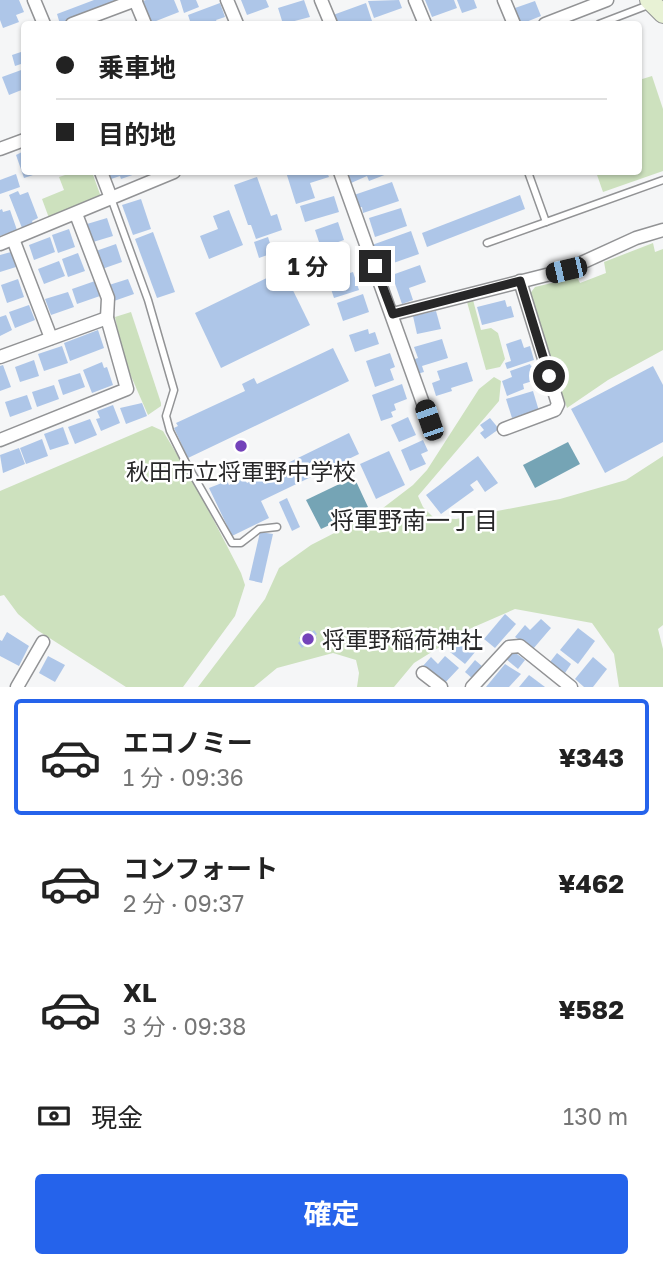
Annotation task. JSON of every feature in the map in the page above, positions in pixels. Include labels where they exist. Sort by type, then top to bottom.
[{"type":"street","points":[[34,0],[43,21]]},
{"type":"street","points":[[80,21],[135,0],[144,21]]},
{"type":"street","points":[[227,0],[236,21]]},
{"type":"street","points":[[321,0],[330,21]]},
{"type":"street","points":[[415,0],[424,21]]},
{"type":"street","points":[[504,0],[513,21]]},
{"type":"street","points":[[553,21],[607,0]]},
{"type":"street","points":[[0,149],[21,141]]},
{"type":"street","points":[[102,175],[111,198]]},
{"type":"street","points":[[0,244],[167,175]]},
{"type":"street","points":[[342,175],[429,420]]},
{"type":"street","points":[[0,440],[127,389],[107,318],[108,298],[76,214]]},
{"type":"street","points":[[393,314],[566,270],[636,238],[663,230]]},
{"type":"street","points":[[13,239],[51,338]]},
{"type":"street","points":[[504,429],[555,410],[558,404],[520,281]]},
{"type":"street","points":[[0,357],[107,318]]},
{"type":"street","points":[[17,687],[43,642]]},
{"type":"street","points":[[472,687],[509,647],[520,646],[571,687]]},
{"type":"street","points":[[423,673],[441,687]]},
{"type":"lane","points":[[608,21],[655,6]]},
{"type":"lane","points":[[529,175],[546,222]]},
{"type":"lane","points":[[487,243],[663,180]]},
{"type":"lane","points":[[111,198],[162,344],[174,390],[166,415],[170,431],[185,461],[232,543],[241,543],[259,529],[277,527]]},
{"type":"green space","points":[[652,76],[663,109],[663,171],[603,192],[597,175],[642,175],[642,79]]},
{"type":"green space","points":[[93,175],[101,197],[49,218],[42,199],[64,190],[59,177]]},
{"type":"green space","points":[[653,243],[655,252],[663,249],[663,350],[608,380],[567,408],[529,295],[535,287],[577,277],[580,283],[606,273],[604,262]]},
{"type":"green space","points":[[473,300],[481,330],[491,328],[498,333],[505,359],[500,367],[486,370],[467,302]]},
{"type":"green space","points":[[131,312],[161,403],[161,406],[148,415],[124,360],[115,317]]},
{"type":"green space","points":[[494,377],[501,381],[499,401],[418,496],[423,507],[434,518],[456,519],[560,499],[626,480],[663,456],[663,625],[658,629],[663,649],[663,687],[619,687],[614,654],[592,623],[515,609],[467,630],[414,663],[394,687],[357,687],[359,673],[356,660],[333,653],[277,668],[254,687],[198,687],[265,599],[279,568],[311,545],[383,508],[413,485],[427,470],[479,389]]},
{"type":"green space","points":[[152,426],[163,431],[197,488],[245,585],[235,616],[183,687],[126,687],[37,630],[18,614],[4,595],[0,596],[0,491]]},
{"type":"water","points":[[568,442],[580,464],[535,488],[523,465]]},
{"type":"water","points":[[354,477],[368,507],[321,529],[306,500]]},
{"type":"building","points":[[0,0],[19,0],[24,12],[16,15],[19,22],[3,28],[0,20]]},
{"type":"building","points":[[94,0],[124,0],[68,21],[59,21],[57,14]]},
{"type":"building","points":[[174,0],[179,12],[150,21],[143,1]]},
{"type":"building","points":[[180,0],[196,0],[199,7],[184,13]]},
{"type":"building","points":[[241,0],[266,0],[269,7],[247,15]]},
{"type":"building","points":[[304,0],[310,17],[282,21],[278,8]]},
{"type":"building","points":[[399,0],[402,8],[374,18],[368,1]]},
{"type":"building","points":[[425,0],[454,0],[457,8],[432,17]]},
{"type":"building","points":[[457,0],[474,0],[477,8],[462,13]]},
{"type":"building","points":[[535,1],[541,16],[520,21],[515,8]]},
{"type":"building","points":[[220,3],[225,17],[216,21],[190,21],[188,15]]},
{"type":"building","points":[[366,3],[372,21],[335,21],[333,15]]},
{"type":"building","points":[[21,52],[21,64],[15,66],[12,55]]},
{"type":"building","points":[[21,70],[21,90],[9,95],[2,77]]},
{"type":"building","points":[[21,152],[21,169],[16,155]]},
{"type":"building","points":[[16,174],[20,187],[0,194],[0,180]]},
{"type":"building","points":[[109,175],[132,175],[121,179],[120,176],[111,179]]},
{"type":"building","points":[[287,175],[328,175],[329,177],[310,183],[315,198],[296,204]]},
{"type":"building","points":[[348,175],[384,175],[369,181],[367,176],[351,183]]},
{"type":"building","points":[[257,177],[271,216],[277,214],[282,230],[256,239],[251,225],[248,225],[234,185]]},
{"type":"building","points":[[392,182],[399,201],[363,213],[362,207],[358,208],[354,195]]},
{"type":"building","points":[[18,191],[20,195],[28,192],[38,218],[32,221],[33,224],[22,228],[9,195]]},
{"type":"building","points":[[520,195],[525,209],[427,247],[422,233]]},
{"type":"building","points":[[334,196],[339,212],[305,222],[300,206]]},
{"type":"building","points":[[141,199],[151,229],[133,235],[122,205]]},
{"type":"building","points":[[401,208],[407,226],[375,237],[369,218]]},
{"type":"building","points":[[0,210],[3,212],[10,210],[17,230],[0,236]]},
{"type":"building","points":[[229,210],[243,245],[209,259],[200,236],[218,229],[213,216]]},
{"type":"building","points":[[107,218],[113,236],[93,242],[87,224]]},
{"type":"building","points":[[338,222],[344,240],[321,248],[315,230]]},
{"type":"building","points":[[69,229],[75,247],[58,253],[52,235]]},
{"type":"building","points":[[411,231],[419,254],[382,267],[372,245]]},
{"type":"building","points":[[153,232],[175,292],[157,298],[135,239]]},
{"type":"building","points":[[50,237],[55,252],[34,260],[29,245]]},
{"type":"building","points":[[268,237],[273,253],[259,258],[254,242]]},
{"type":"building","points":[[116,244],[122,262],[102,269],[96,251]]},
{"type":"building","points":[[343,247],[349,265],[325,273],[319,255]]},
{"type":"building","points":[[11,252],[16,267],[0,272],[0,255]]},
{"type":"building","points":[[78,253],[85,271],[68,277],[62,259]]},
{"type":"building","points":[[59,261],[65,276],[44,284],[38,269]]},
{"type":"building","points":[[420,265],[426,282],[409,288],[413,300],[402,304],[392,275]]},
{"type":"building","points":[[283,270],[310,325],[221,368],[195,313]]},
{"type":"building","points":[[353,272],[359,290],[334,298],[328,280]]},
{"type":"building","points":[[18,279],[24,297],[7,303],[1,285]]},
{"type":"building","points":[[128,279],[134,294],[114,301],[109,285]]},
{"type":"building","points":[[95,281],[100,296],[77,304],[72,289]]},
{"type":"building","points":[[68,292],[74,307],[51,315],[45,299]]},
{"type":"building","points":[[363,294],[369,312],[343,321],[337,303]]},
{"type":"building","points":[[505,300],[507,307],[511,306],[514,317],[482,325],[477,307]]},
{"type":"building","points":[[29,305],[35,320],[15,328],[9,312]]},
{"type":"building","points":[[436,311],[441,329],[417,334],[413,316]]},
{"type":"building","points":[[6,315],[12,330],[0,336],[0,317]]},
{"type":"building","points":[[368,329],[369,334],[375,332],[379,344],[355,352],[349,335]]},
{"type":"building","points":[[98,330],[104,348],[70,361],[64,343]]},
{"type":"building","points":[[442,339],[448,358],[422,366],[424,372],[417,374],[412,360],[418,358],[414,347]]},
{"type":"building","points":[[521,339],[524,348],[530,346],[534,360],[507,369],[505,363],[511,361],[506,344]]},
{"type":"building","points":[[62,346],[68,363],[44,371],[38,354]]},
{"type":"building","points":[[333,348],[349,381],[188,458],[174,428],[178,426],[176,423],[245,391],[242,384],[254,378],[257,384]]},
{"type":"building","points":[[390,353],[395,367],[390,369],[394,380],[375,387],[366,361]]},
{"type":"building","points":[[34,360],[39,376],[20,382],[15,367]]},
{"type":"building","points":[[102,362],[104,368],[107,367],[113,385],[92,393],[83,370]]},
{"type":"building","points":[[467,362],[473,381],[436,396],[432,383],[440,380],[437,371]]},
{"type":"building","points":[[530,364],[535,365],[539,379],[523,384],[524,389],[507,396],[502,381],[512,377],[510,371]]},
{"type":"building","points":[[3,365],[11,387],[0,391],[0,366]]},
{"type":"building","points":[[653,366],[663,385],[663,442],[605,473],[571,409]]},
{"type":"building","points":[[80,373],[85,387],[63,395],[58,380]]},
{"type":"building","points":[[402,384],[407,399],[394,404],[396,410],[391,412],[393,417],[381,421],[372,395]]},
{"type":"building","points":[[54,385],[59,399],[37,407],[32,392]]},
{"type":"building","points":[[533,391],[539,411],[512,418],[506,399]]},
{"type":"building","points":[[27,395],[32,409],[10,417],[5,402]]},
{"type":"building","points":[[142,403],[147,416],[126,424],[120,408]]},
{"type":"building","points":[[113,405],[120,423],[101,431],[96,419],[100,418],[97,411]]},
{"type":"building","points":[[408,417],[416,435],[399,442],[391,425]]},
{"type":"building","points":[[490,418],[499,429],[485,439],[480,433],[484,430],[480,425]]},
{"type":"building","points":[[90,419],[97,435],[75,444],[68,427]]},
{"type":"building","points":[[63,427],[69,444],[50,450],[44,434]]},
{"type":"building","points":[[349,433],[359,454],[261,501],[269,518],[232,536],[209,488],[227,481],[229,485],[244,478],[247,483]]},
{"type":"building","points":[[42,439],[48,456],[26,464],[20,448]]},
{"type":"building","points":[[423,440],[428,451],[421,454],[426,464],[410,471],[401,450]]},
{"type":"building","points":[[19,448],[25,464],[3,473],[0,455]]},
{"type":"building","points":[[389,451],[405,485],[376,499],[360,464]]},
{"type":"building","points":[[478,456],[498,483],[485,492],[477,480],[470,485],[474,490],[441,514],[426,495]]},
{"type":"building","points":[[287,498],[300,527],[292,531],[279,502]]},
{"type":"building","points":[[260,532],[273,534],[262,583],[249,580]]},
{"type":"building","points":[[505,614],[516,624],[495,648],[484,639]]},
{"type":"building","points":[[541,619],[551,628],[533,649],[515,637],[525,625],[530,630]]},
{"type":"building","points":[[578,628],[595,641],[578,664],[560,650]]},
{"type":"building","name":"将軍野稲荷神社","points":[[314,630],[317,638],[302,648],[298,643],[301,640],[299,638]]},
{"type":"building","points":[[7,632],[29,646],[19,666],[0,656],[0,640],[2,641]]},
{"type":"building","points":[[466,633],[481,645],[465,664],[450,652]]},
{"type":"building","points":[[513,651],[525,660],[518,669],[506,659]]},
{"type":"building","points":[[557,653],[571,664],[565,673],[550,662]]},
{"type":"building","points":[[48,656],[65,665],[55,682],[39,673]]},
{"type":"building","points":[[445,656],[459,668],[442,686],[422,667],[431,657],[438,664]]},
{"type":"building","points":[[593,657],[607,669],[593,687],[584,687],[575,679]]},
{"type":"building","points":[[475,660],[483,667],[473,679],[465,672]]},
{"type":"building","points":[[505,664],[521,674],[509,687],[486,687]]},
{"type":"building","points":[[529,675],[545,687],[519,687]]},
{"type":"place","name":"秋田市立将軍野中学校","points":[[241,446]]},
{"type":"place","name":"将軍野稲荷神社","points":[[308,639]]},
{"type":"district","name":"将軍野南一丁目","points":[[414,519]]},
{"type":"route","points":[[375,266],[393,314],[520,281],[549,376]]}]
